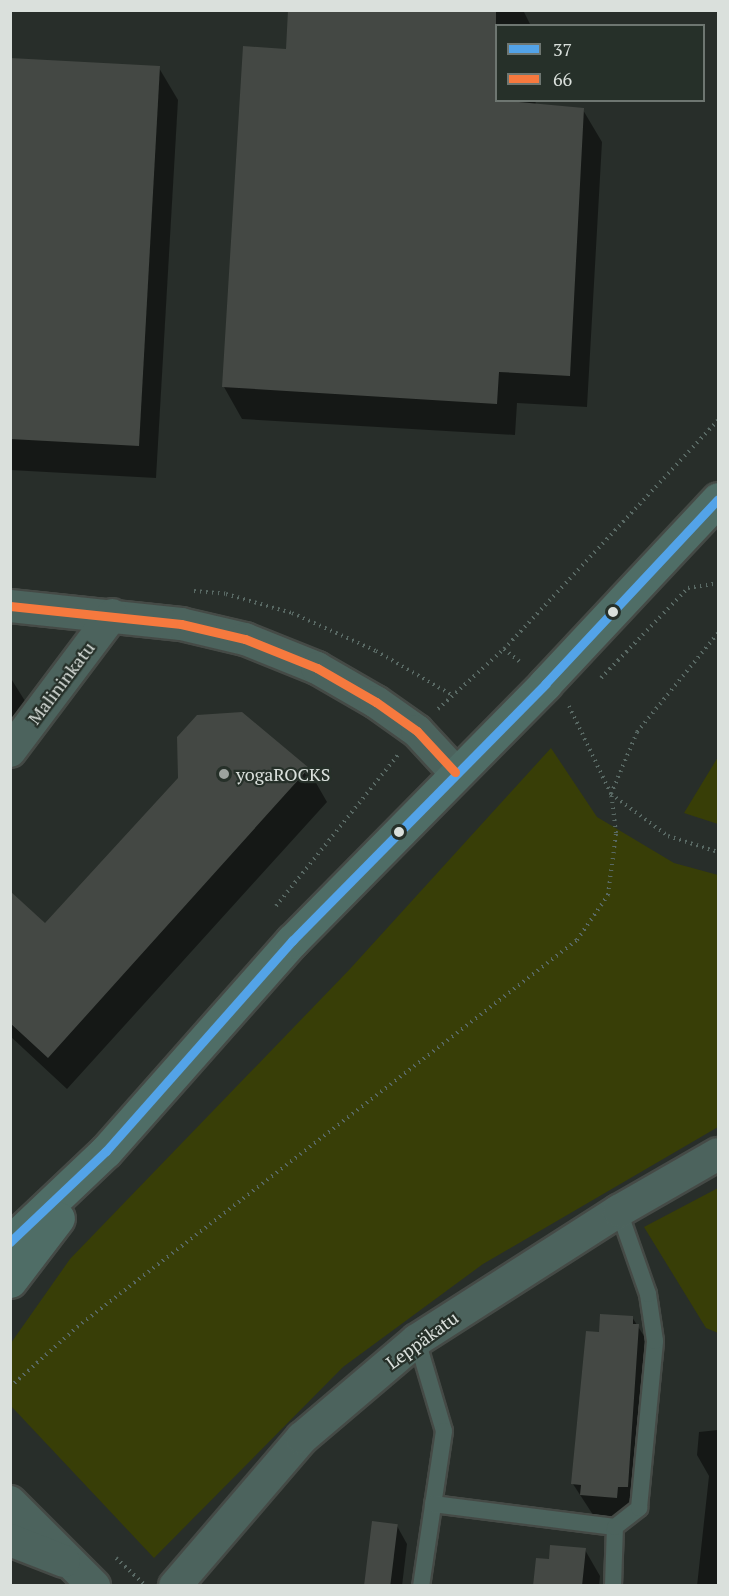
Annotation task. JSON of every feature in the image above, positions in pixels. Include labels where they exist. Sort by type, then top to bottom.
[{"type":"main road","points":[[10,1242],[106,1151],[292,941],[545,684],[718,498]]},
{"type":"main road","points":[[10,1281],[106,1151]]},
{"type":"street","points":[[10,606],[181,624],[245,639],[317,668],[417,731],[456,772]]},
{"type":"street","name":"Malininkatu","points":[[10,751],[112,615]]},
{"type":"street","name":"Leppäkatu","points":[[175,1586],[302,1438],[417,1340],[619,1211],[718,1154]]},
{"type":"street","points":[[10,1503],[85,1575]]},
{"type":"street","points":[[10,1540],[85,1575]]},
{"type":"lane","points":[[433,1504],[615,1527],[639,1508],[655,1341],[648,1294],[619,1211]]},
{"type":"lane","points":[[417,1340],[444,1431],[421,1586]]},
{"type":"lane","points":[[613,1586],[615,1527]]},
{"type":"path","points":[[271,912],[417,731],[504,649],[718,420]]},
{"type":"path","points":[[593,686],[688,588],[718,583]]},
{"type":"path","points":[[611,794],[637,732],[718,633]]},
{"type":"path","points":[[10,1387],[77,1327],[577,940],[608,895],[616,833],[611,794],[571,708],[578,700]]},
{"type":"path","points":[[611,794],[669,836],[718,852]]},
{"type":"green space","points":[[551,748],[597,817],[674,863],[718,875],[718,1127],[483,1264],[343,1367],[154,1558],[11,1406],[11,1343],[70,1259],[349,970]]},
{"type":"green space","points":[[718,757],[718,824],[684,813]]},
{"type":"green space","points":[[718,1188],[718,1333],[706,1328],[644,1227]]},
{"type":"building","points":[[288,10],[496,10],[495,102],[584,108],[570,376],[499,372],[497,404],[222,387],[243,46],[286,49]]},
{"type":"building","points":[[10,58],[160,66],[139,446],[10,439]]},
{"type":"building","points":[[242,712],[309,768],[48,1058],[10,1023],[10,891],[45,923],[178,778],[177,737],[197,715]]},
{"type":"building","points":[[600,1314],[633,1316],[633,1324],[639,1324],[628,1487],[618,1487],[617,1498],[580,1495],[581,1485],[571,1484],[586,1331],[599,1332]]},
{"type":"building","points":[[372,1521],[398,1524],[390,1586],[364,1586]]},
{"type":"building","points":[[550,1545],[586,1548],[582,1586],[533,1586],[536,1558],[549,1559]]},
{"type":"transit line","name":"37","points":[[10,1242],[106,1151],[292,941],[545,684],[718,499]]},
{"type":"transit line","name":"66","points":[[10,606],[181,624],[245,639],[317,668],[376,702],[417,731],[455,772]]},
{"type":"place","name":"yogaROCKS","points":[[224,774]]}]
